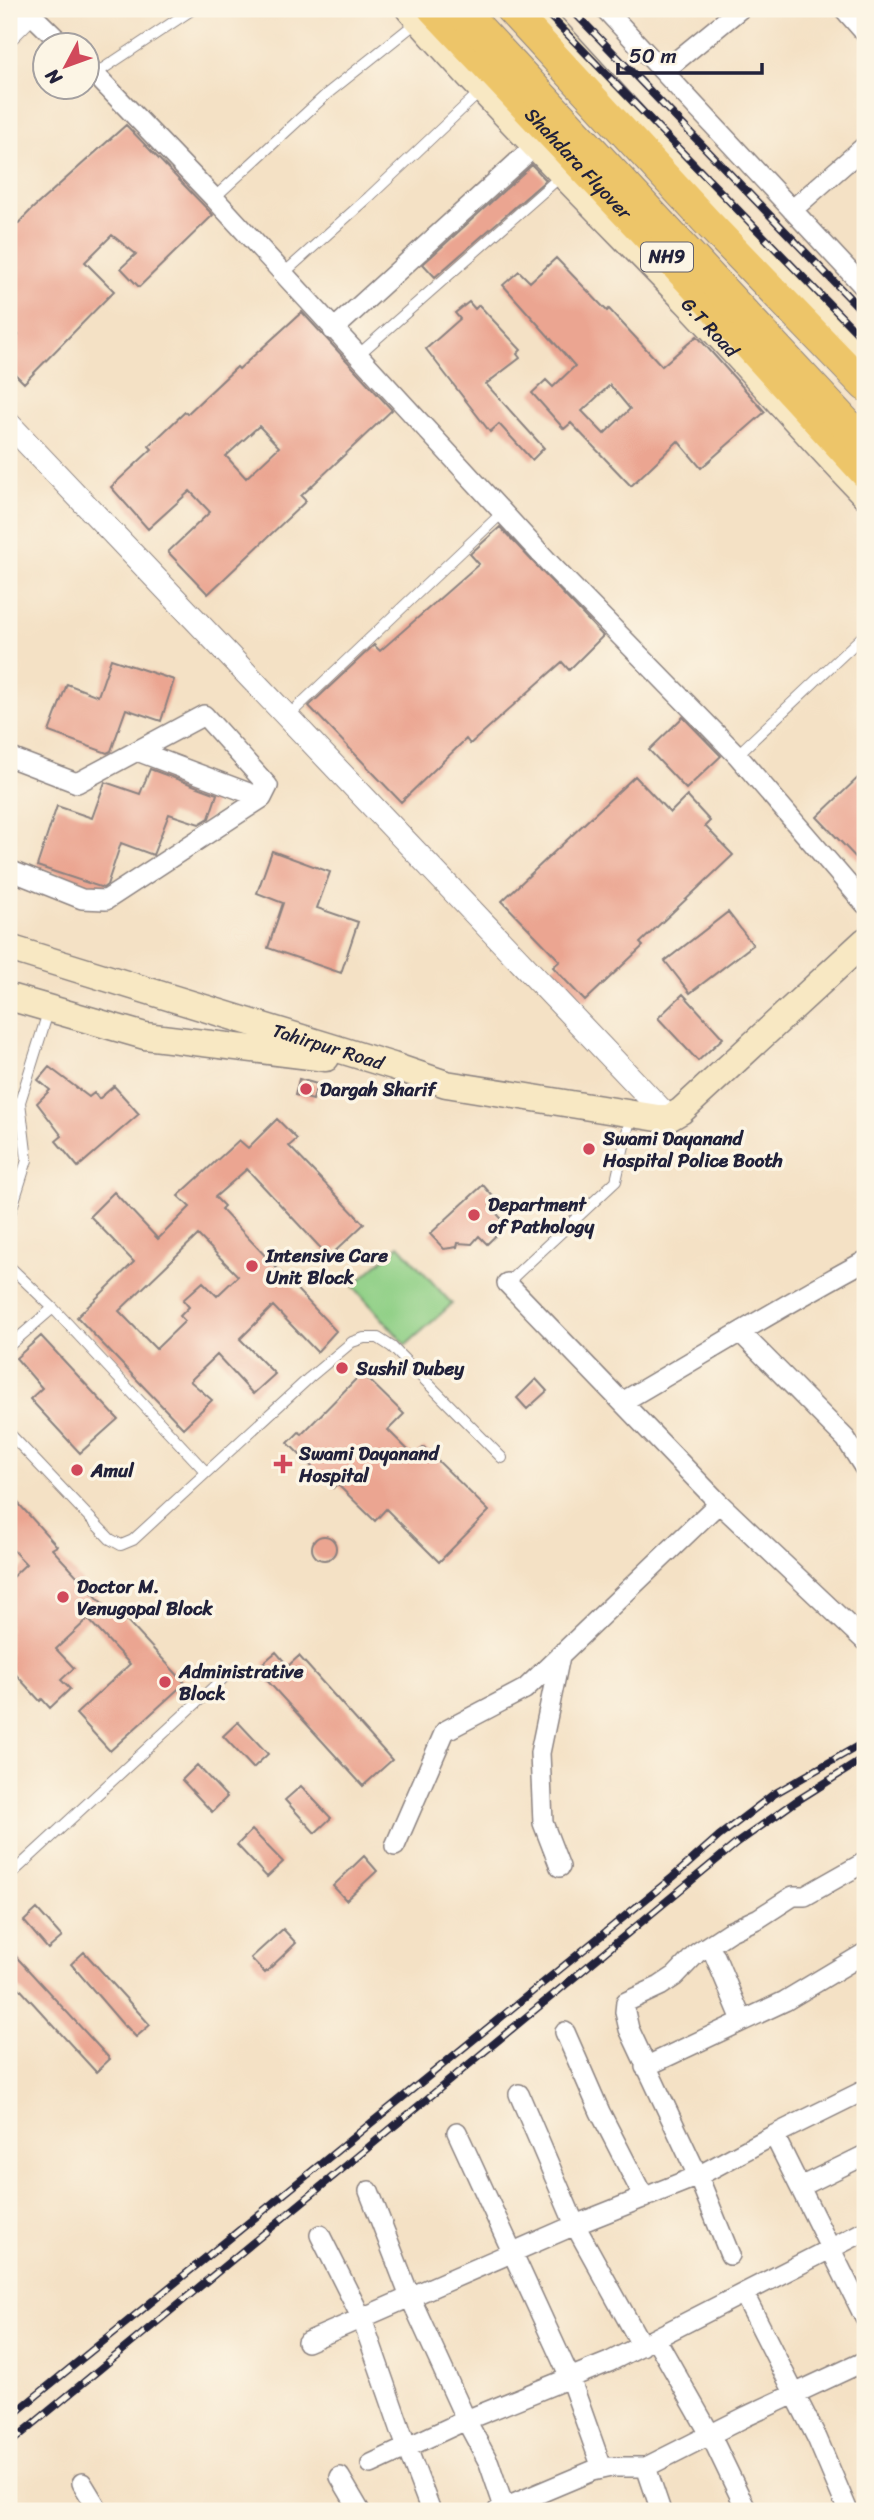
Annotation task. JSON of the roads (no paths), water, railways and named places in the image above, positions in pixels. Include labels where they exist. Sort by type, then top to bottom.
[{"type":"highway","name":"Shahdara Flyover","points":[[488,19],[865,413]]},
{"type":"highway","name":"Shahdara Flyover","points":[[488,19],[865,444]]},
{"type":"main road","points":[[535,9],[659,145],[865,361]]},
{"type":"main road","name":"Shahdara Flyover","points":[[420,13],[488,19],[707,222],[865,386]]},
{"type":"main road","name":"G.T Road","points":[[420,13],[483,89],[699,315],[865,495]]},
{"type":"main road","name":"Shahdara Flyover","points":[[488,19],[677,266],[865,473]]},
{"type":"main road","points":[[393,1066],[446,1084],[631,1115],[669,1118],[681,1111],[865,940]]},
{"type":"main road","name":"Tahirpur Road","points":[[9,948],[393,1066]]},
{"type":"main road","name":"Tahirpur Road","points":[[9,997],[145,1036],[393,1066]]},
{"type":"main road","points":[[202,1043],[212,1010]]},
{"type":"street","points":[[605,9],[792,210],[861,277]]},
{"type":"street","points":[[664,71],[740,9]]},
{"type":"street","points":[[844,9],[865,33]]},
{"type":"street","points":[[9,33],[30,10],[51,32]]},
{"type":"street","points":[[102,82],[214,198],[552,566],[737,755],[865,904]]},
{"type":"street","points":[[333,330],[536,146]]},
{"type":"street","points":[[792,210],[865,146]]},
{"type":"street","points":[[9,425],[669,1118]]},
{"type":"street","points":[[9,757],[77,783],[204,715],[268,786],[262,798],[106,900],[82,899],[9,870]]},
{"type":"street","points":[[137,751],[262,798]]},
{"type":"street","points":[[622,1402],[741,1333],[791,1300],[865,1261]]},
{"type":"street","points":[[507,1283],[719,1503],[865,1641]]},
{"type":"street","points":[[741,1333],[846,1439],[865,1469]]},
{"type":"street","points":[[395,1846],[445,1731],[526,1689],[719,1503]]},
{"type":"street","points":[[560,1656],[540,1753],[543,1823],[560,1867]]},
{"type":"street","points":[[730,2255],[698,2176],[629,2029],[626,2002],[675,1976],[697,1953],[729,1932],[759,1918],[793,1896],[804,1896],[865,1862]]},
{"type":"street","points":[[645,2067],[785,2001],[865,1953]]},
{"type":"street","points":[[715,1956],[742,2020]]},
{"type":"street","points":[[565,2032],[600,2112],[643,2198]]},
{"type":"street","points":[[307,2342],[575,2225],[698,2176],[865,2090]]},
{"type":"street","points":[[519,2094],[575,2225],[710,2434],[747,2511]]},
{"type":"street","points":[[457,2132],[570,2378],[602,2469]]},
{"type":"street","points":[[774,2135],[865,2318]]},
{"type":"street","points":[[800,2187],[865,2155]]},
{"type":"street","points":[[369,2191],[410,2297],[466,2420],[489,2463],[501,2509],[547,2488],[602,2469],[646,2467],[865,2361]]},
{"type":"street","points":[[371,2464],[466,2420],[649,2343],[865,2231]]},
{"type":"street","points":[[320,2235],[362,2319],[431,2511]]},
{"type":"street","points":[[744,2294],[795,2393],[848,2511]]},
{"type":"street","points":[[646,2467],[661,2511]]},
{"type":"street","points":[[340,2477],[360,2511]]},
{"type":"street","points":[[82,2483],[99,2511]]},
{"type":"lane","points":[[102,64],[192,9]]},
{"type":"lane","points":[[214,198],[420,13]]},
{"type":"lane","points":[[282,275],[483,89]]},
{"type":"lane","points":[[357,356],[563,174]]},
{"type":"lane","points":[[287,717],[503,512]]},
{"type":"lane","points":[[737,755],[865,634]]},
{"type":"lane","points":[[9,1217],[27,1160],[20,1102],[49,1009]]},
{"type":"lane","points":[[507,1283],[616,1181],[631,1115]]},
{"type":"lane","points":[[9,1266],[53,1308],[206,1472]]},
{"type":"lane","points":[[9,1346],[53,1308]]},
{"type":"lane","points":[[9,1433],[110,1539],[121,1545],[133,1540],[309,1378],[352,1342],[364,1338],[378,1338],[392,1347],[502,1458]]},
{"type":"lane","points":[[9,1876],[231,1671]]},
{"type":"railway","points":[[543,9],[865,341]]},
{"type":"railway","points":[[571,9],[865,314]]},
{"type":"railway","points":[[9,2418],[673,1877],[719,1836],[774,1794],[865,1742]]},
{"type":"railway","points":[[9,2444],[737,1843],[865,1758]]},
{"type":"place","name":"Dargah Sharif","points":[[306,1089]]},
{"type":"place","name":"Swami Dayanand Hospital Police Booth","points":[[589,1149]]},
{"type":"place","name":"Department of Pathology","points":[[474,1215]]},
{"type":"place","name":"Intensive Care Unit Block","points":[[252,1266]]},
{"type":"place","name":"Sushil Dubey","points":[[342,1368]]},
{"type":"place","name":"Swami Dayanand Hospital","points":[[283,1464]]},
{"type":"place","name":"Amul","points":[[77,1470]]},
{"type":"place","name":"Doctor M. Venugopal Block","points":[[63,1597]]},
{"type":"place","name":"Administrative Block","points":[[165,1682]]}]
